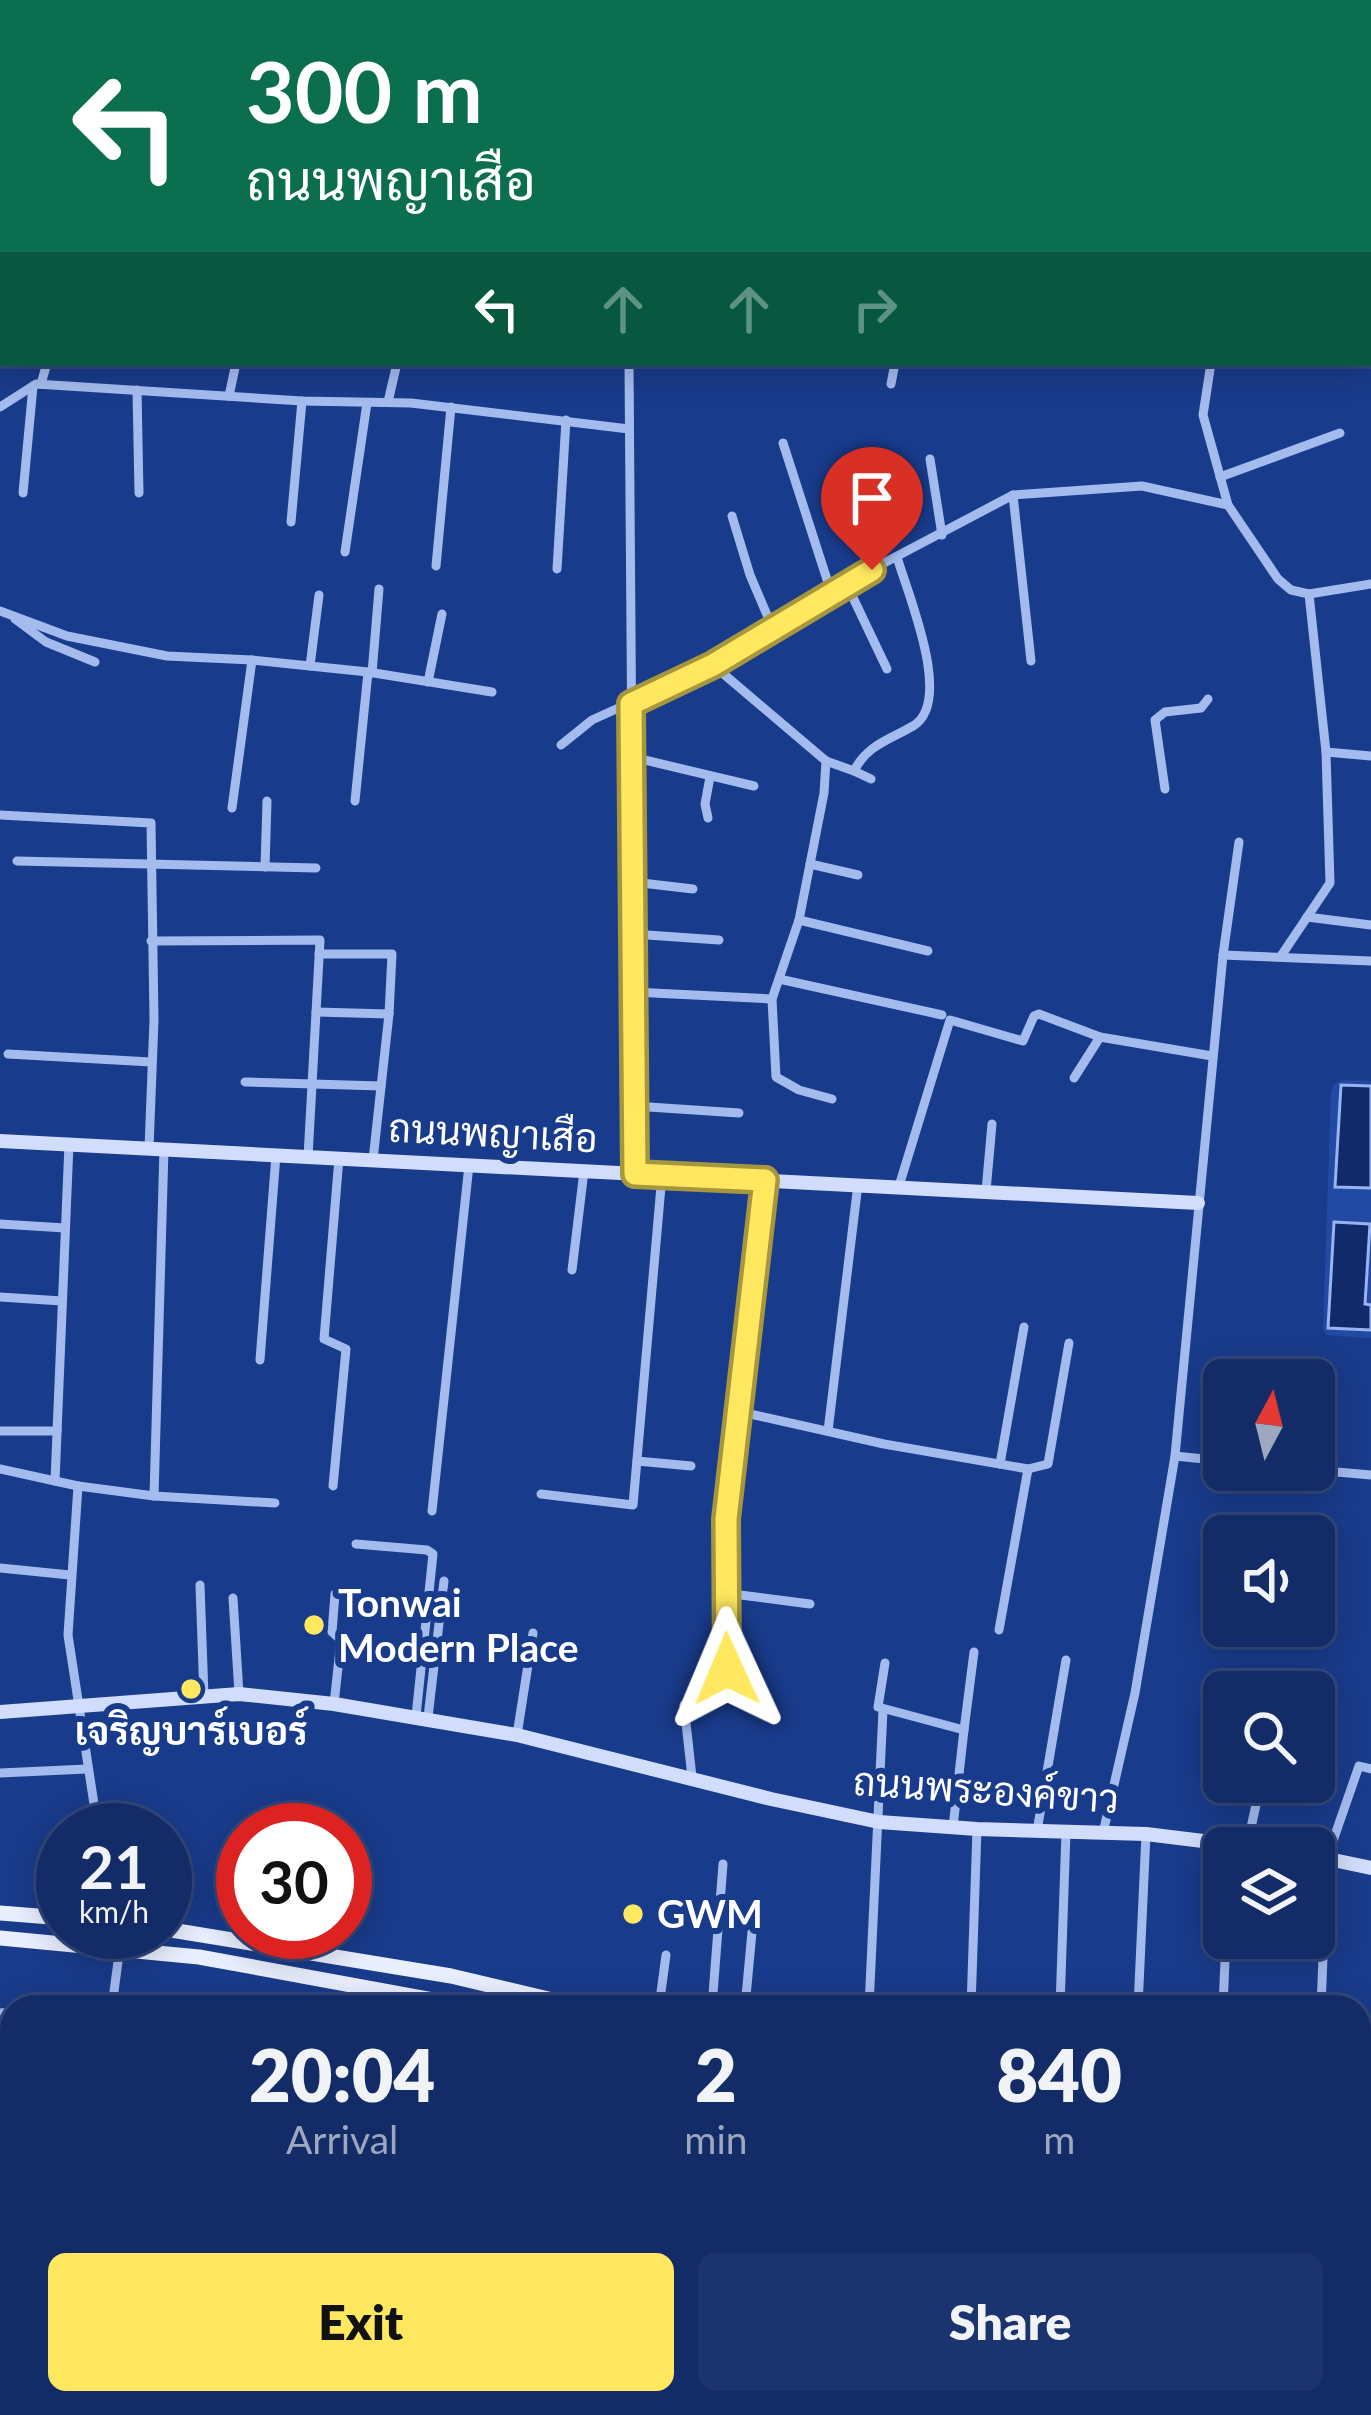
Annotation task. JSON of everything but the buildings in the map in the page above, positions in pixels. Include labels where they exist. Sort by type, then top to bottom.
[{"type":"main road","points":[[0,1913],[36,1916]]},
{"type":"main road","points":[[192,1933],[451,1976],[531,1995]]},
{"type":"main road","points":[[0,1938],[36,1941]]},
{"type":"main road","points":[[192,1956],[397,1995]]},
{"type":"street","points":[[23,493],[37,385],[46,366]]},
{"type":"street","points":[[229,396],[235,366]]},
{"type":"street","points":[[388,402],[396,366]]},
{"type":"street","points":[[628,366],[635,1174]]},
{"type":"street","points":[[891,384],[894,366]]},
{"type":"street","points":[[1211,366],[1203,415],[1228,505],[1278,579],[1291,590],[1310,594],[1371,584]]},
{"type":"street","points":[[0,407],[37,385],[388,402],[629,428]]},
{"type":"street","points":[[137,390],[139,493]]},
{"type":"street","points":[[291,522],[302,401]]},
{"type":"street","points":[[345,553],[367,403]]},
{"type":"street","points":[[436,566],[451,407]]},
{"type":"street","points":[[557,569],[566,420]]},
{"type":"street","points":[[1220,477],[1340,433]]},
{"type":"street","points":[[784,443],[831,592]]},
{"type":"street","points":[[930,459],[942,535]]},
{"type":"street","points":[[561,745],[592,720],[713,665],[846,583],[1013,495],[1142,486],[1228,505]]},
{"type":"street","points":[[1013,495],[1030,662]]},
{"type":"street","points":[[732,516],[773,629]]},
{"type":"street","points":[[854,771],[871,748],[926,717],[931,703],[930,671],[897,557]]},
{"type":"street","points":[[846,583],[886,669]]},
{"type":"street","points":[[356,801],[379,589]]},
{"type":"street","points":[[1281,956],[1330,883],[1326,752],[1310,594]]},
{"type":"street","points":[[310,666],[319,595]]},
{"type":"street","points":[[6,613],[67,636],[167,656],[370,672],[492,692]]},
{"type":"street","points":[[6,613],[31,634],[95,662]]},
{"type":"street","points":[[428,682],[442,614]]},
{"type":"street","points":[[232,808],[251,660]]},
{"type":"street","points":[[713,665],[826,761],[871,778]]},
{"type":"street","points":[[1165,788],[1155,720],[1160,713],[1201,707],[1208,699]]},
{"type":"street","points":[[1326,752],[1371,756]]},
{"type":"street","points":[[632,757],[754,786]]},
{"type":"street","points":[[826,761],[799,920],[772,999],[776,1077],[832,1100]]},
{"type":"street","points":[[708,818],[705,804],[710,777]]},
{"type":"street","points":[[265,867],[267,801]]},
{"type":"street","points":[[0,814],[151,823],[154,1496]]},
{"type":"street","points":[[1103,1833],[1135,1693],[1175,1456],[1212,1056],[1239,842]]},
{"type":"street","points":[[17,862],[316,868]]},
{"type":"street","points":[[810,864],[859,875]]},
{"type":"street","points":[[633,882],[693,889]]},
{"type":"street","points":[[1306,917],[1371,925]]},
{"type":"street","points":[[799,920],[928,951]]},
{"type":"street","points":[[633,934],[719,940]]},
{"type":"street","points":[[151,940],[320,940],[308,1157]]},
{"type":"street","points":[[319,954],[392,954],[373,1160]]},
{"type":"street","points":[[1223,955],[1371,961]]},
{"type":"street","points":[[778,980],[941,1015]]},
{"type":"street","points":[[634,992],[772,999]]},
{"type":"street","points":[[316,1012],[389,1014]]},
{"type":"street","points":[[899,1186],[950,1020],[1023,1041],[1039,1014],[1100,1036],[1212,1056]]},
{"type":"street","points":[[1074,1078],[1100,1036]]},
{"type":"street","points":[[8,1054],[151,1062]]},
{"type":"street","points":[[245,1082],[381,1086]]},
{"type":"street","points":[[634,1106],[739,1113]]},
{"type":"street","points":[[986,1191],[992,1124]]},
{"type":"street","name":"ถนนพญาเสือ","points":[[0,1141],[1198,1203]]},
{"type":"street","points":[[55,1480],[69,1144]]},
{"type":"street","points":[[260,1360],[276,1155]]},
{"type":"street","points":[[333,1486],[346,1349],[324,1339],[339,1158]]},
{"type":"street","points":[[432,1511],[469,1165]]},
{"type":"street","points":[[572,1270],[584,1171]]},
{"type":"street","points":[[541,1494],[633,1505],[662,1175]]},
{"type":"street","points":[[692,1777],[684,1705],[714,1689],[727,1669],[726,1519],[765,1180]]},
{"type":"street","points":[[828,1431],[858,1184]]},
{"type":"street","points":[[0,1224],[65,1228]]},
{"type":"street","points":[[0,1297],[62,1301]]},
{"type":"street","points":[[1000,1464],[1024,1327]]},
{"type":"street","points":[[741,1412],[1028,1469],[1048,1464],[1070,1342]]},
{"type":"street","points":[[0,1431],[57,1431]]},
{"type":"street","points":[[1175,1456],[1203,1459]]},
{"type":"street","points":[[637,1461],[691,1466]]},
{"type":"street","points":[[0,1469],[154,1496],[275,1503]]},
{"type":"street","points":[[999,1630],[1028,1469]]},
{"type":"street","points":[[1335,1472],[1371,1475]]},
{"type":"street","points":[[78,1486],[68,1635],[93,1803]]},
{"type":"street","points":[[356,1544],[430,1552],[434,1559],[422,1716]]},
{"type":"street","points":[[0,1568],[70,1575]]},
{"type":"street","points":[[422,1716],[444,1581]]},
{"type":"street","points":[[200,1585],[204,1696]]},
{"type":"street","points":[[725,1593],[810,1604]]},
{"type":"street","points":[[334,1704],[341,1640],[332,1632],[335,1594]]},
{"type":"street","points":[[233,1598],[239,1694]]},
{"type":"street","points":[[355,1609],[428,1615]]},
{"type":"street","points":[[518,1735],[533,1633]]},
{"type":"street","points":[[953,1828],[974,1652]]},
{"type":"street","points":[[1037,1831],[1066,1660]]},
{"type":"street","points":[[869,1995],[883,1710],[878,1702],[886,1664]]},
{"type":"street","name":"ถนนพระองค์ขาว","points":[[0,1712],[239,1694],[334,1704],[518,1735],[879,1822],[1146,1834],[1203,1841]]},
{"type":"street","points":[[883,1710],[964,1730]]},
{"type":"street","points":[[1333,1827],[1358,1766],[1371,1769]]},
{"type":"street","points":[[0,1772],[86,1769]]},
{"type":"street","points":[[971,1995],[977,1829]]},
{"type":"street","points":[[1060,1995],[1066,1832]]},
{"type":"street","points":[[1139,1995],[1146,1834]]},
{"type":"street","points":[[1335,1860],[1371,1868]]},
{"type":"street","points":[[713,1995],[723,1864]]},
{"type":"street","points":[[746,1995],[752,1932]]},
{"type":"street","points":[[661,1995],[666,1955]]},
{"type":"street","points":[[113,1995],[118,1959]]},
{"type":"street","points":[[1223,1995],[1225,1959]]},
{"type":"street","points":[[1321,1959],[1321,1995]]},
{"type":"shaded area","points":[[1371,1081],[1371,1338],[1327,1335],[1323,1329],[1331,1091],[1335,1083]]},
{"type":"shaded area","points":[[1341,1085],[1371,1086],[1371,1188],[1335,1187]]},
{"type":"shaded area","points":[[1334,1222],[1370,1224],[1365,1304],[1371,1305],[1371,1330],[1328,1328]]},
{"type":"place","name":"Tonwai Modern Place","points":[[314,1625]]},
{"type":"place","name":"เจริญบาร์เบอร์","points":[[191,1689]]},
{"type":"place","name":"GWM","points":[[633,1914]]},
{"type":"route","points":[[727,1669],[726,1519],[765,1180],[635,1174],[631,704],[713,665],[872,570]]}]
